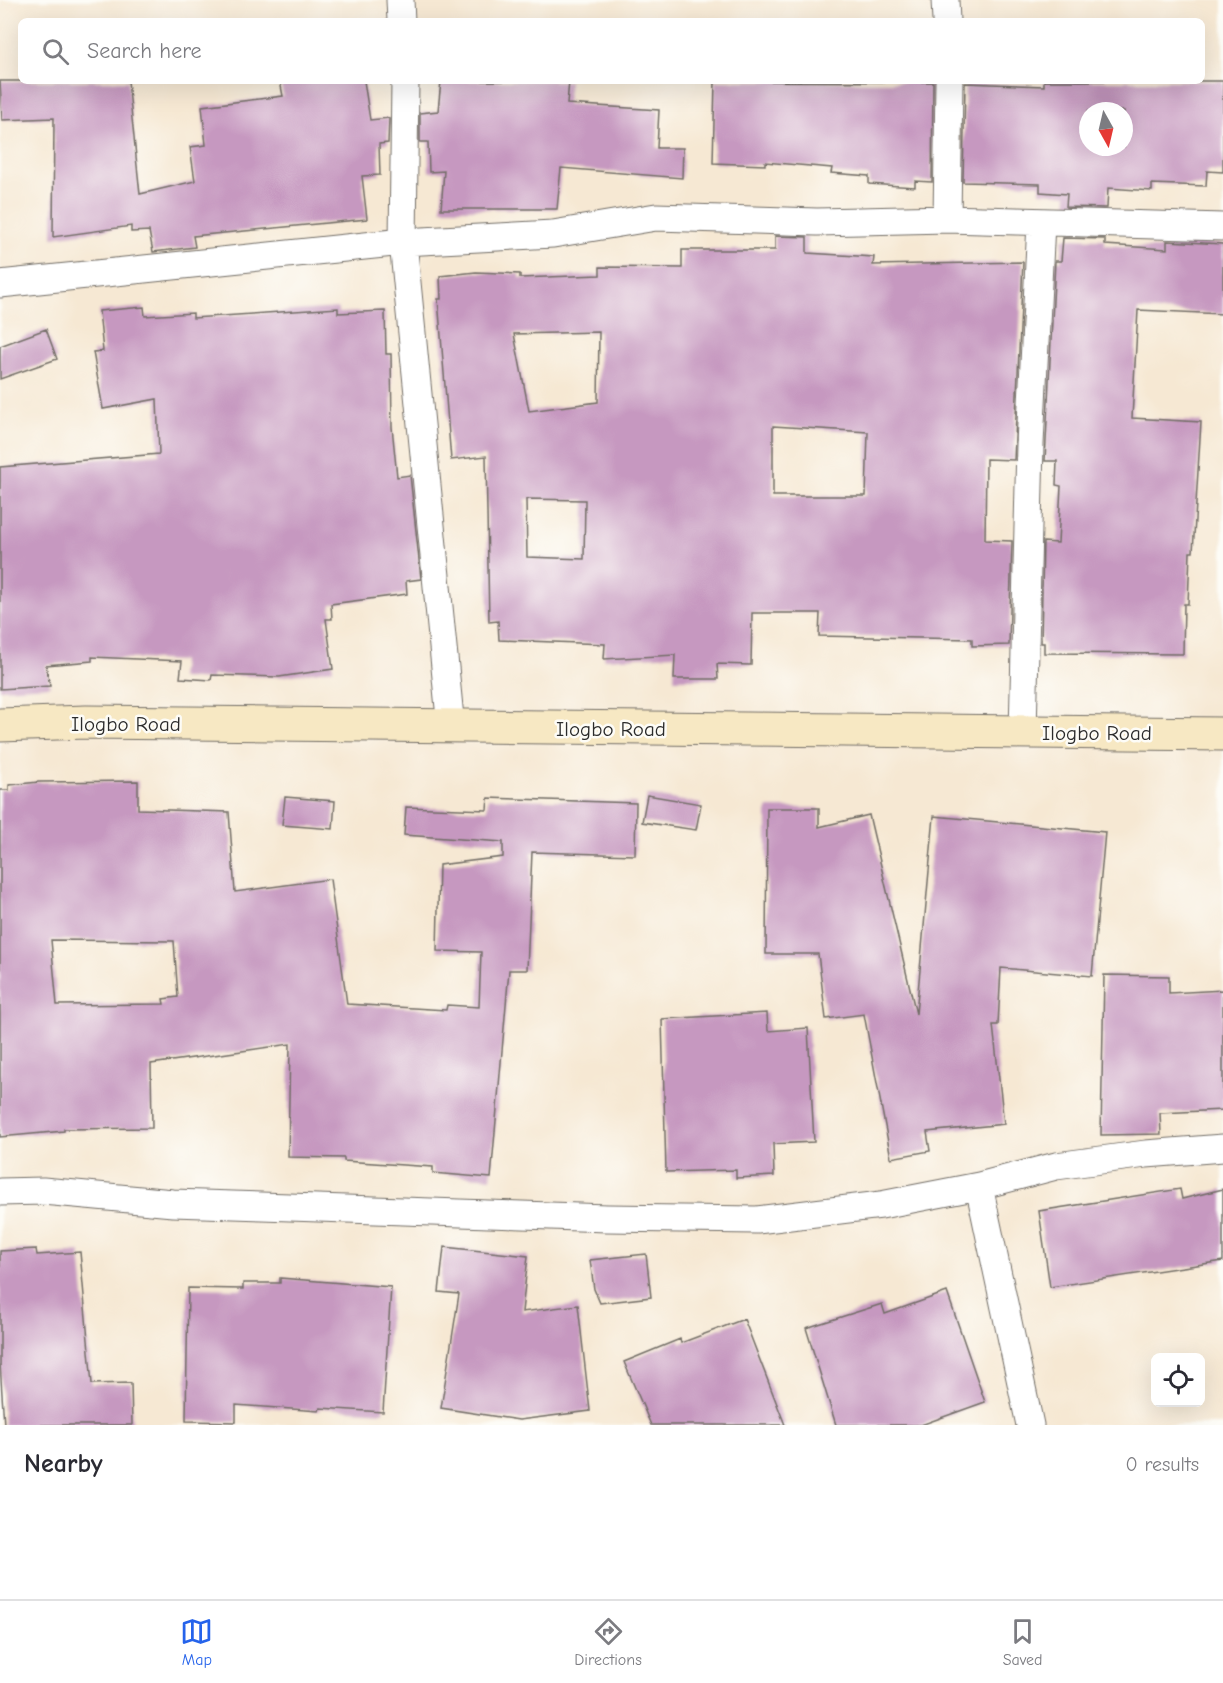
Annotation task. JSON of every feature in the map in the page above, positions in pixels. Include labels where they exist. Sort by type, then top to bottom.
[{"type":"main road","name":"Ilogbo Road","points":[[0,725],[86,722],[451,728],[1223,734]]},
{"type":"street","points":[[400,0],[401,18]]},
{"type":"street","points":[[945,0],[946,18]]},
{"type":"street","points":[[405,84],[403,242],[451,728]]},
{"type":"street","points":[[947,219],[949,84]]},
{"type":"street","points":[[0,284],[403,242],[554,234],[656,217],[817,222],[947,219],[1223,227]]},
{"type":"street","points":[[1023,732],[1030,444],[1041,223]]},
{"type":"street","points":[[0,1192],[43,1191],[185,1203],[607,1218],[757,1220],[881,1205],[979,1186],[1056,1166],[1146,1154],[1223,1148]]},
{"type":"street","points":[[979,1186],[1030,1425]]},
{"type":"building","points":[[0,81],[18,81],[18,84],[128,84],[140,194],[195,181],[190,147],[206,145],[202,106],[283,96],[281,84],[364,84],[370,120],[389,118],[388,143],[379,144],[380,175],[362,176],[367,219],[193,236],[195,247],[153,252],[149,231],[131,232],[131,226],[53,237],[54,118],[2,120]]},
{"type":"building","points":[[1205,81],[1223,81],[1223,172],[1207,171],[1206,186],[1152,184],[1152,191],[1108,188],[1107,208],[1066,207],[1067,194],[1040,192],[1040,184],[963,182],[965,84],[1044,86],[1044,84],[1205,84]]},
{"type":"building","points":[[441,84],[569,84],[567,104],[659,110],[657,148],[683,148],[682,178],[561,168],[557,209],[441,209],[444,171],[429,172],[428,142],[420,142],[420,113],[438,111]]},
{"type":"building","points":[[715,84],[933,84],[932,182],[915,181],[915,187],[869,184],[869,176],[831,173],[832,168],[765,162],[765,165],[713,163]]},
{"type":"building","points":[[775,236],[807,237],[807,253],[874,257],[873,265],[1023,262],[1014,460],[986,459],[985,540],[1012,541],[1009,645],[972,646],[972,639],[819,636],[820,613],[752,613],[751,665],[717,664],[718,679],[674,679],[675,655],[604,659],[605,644],[499,640],[498,621],[489,622],[486,456],[451,460],[438,299],[441,299],[440,276],[476,272],[520,274],[520,278],[600,275],[600,267],[682,268],[682,250],[775,250]],"holes":[[[599,332],[598,402],[529,411],[514,334]],[[773,426],[868,432],[866,496],[773,496]],[[526,499],[585,500],[584,559],[527,557]]]},
{"type":"building","points":[[1063,238],[1105,239],[1105,245],[1167,249],[1167,241],[1223,244],[1223,314],[1138,310],[1132,418],[1201,422],[1193,552],[1190,552],[1188,604],[1184,604],[1183,654],[1044,653],[1044,643],[1041,643],[1043,542],[1058,543],[1061,486],[1056,485],[1057,461],[1045,461],[1055,261],[1061,261]]},
{"type":"building","points":[[144,307],[145,316],[193,313],[193,318],[338,308],[338,313],[385,311],[386,354],[391,354],[392,427],[397,477],[410,475],[421,579],[406,581],[407,594],[331,604],[332,619],[326,619],[333,669],[279,677],[212,675],[211,680],[180,678],[182,661],[92,657],[92,661],[46,665],[50,686],[0,689],[0,467],[159,454],[157,399],[103,409],[93,352],[103,351],[99,311]]},
{"type":"building","points":[[46,329],[57,359],[0,379],[0,346]]},
{"type":"building","points":[[138,781],[138,809],[229,812],[235,892],[330,879],[347,1004],[446,1010],[447,1005],[479,1007],[481,952],[437,951],[439,865],[503,857],[503,842],[404,835],[406,807],[487,810],[488,798],[636,803],[635,855],[532,852],[527,970],[509,970],[491,1178],[433,1173],[433,1167],[344,1161],[344,1158],[288,1157],[290,1044],[151,1064],[152,1128],[64,1129],[64,1131],[0,1137],[0,790],[9,790],[9,785],[39,782]],"holes":[[[51,940],[174,941],[178,997],[163,999],[164,1004],[57,1005]]]},
{"type":"building","points":[[647,795],[701,804],[696,830],[642,822]]},
{"type":"building","points":[[285,797],[335,801],[333,829],[282,825]]},
{"type":"building","points":[[767,808],[819,808],[819,827],[869,815],[916,1014],[934,816],[1105,832],[1092,976],[1001,968],[998,1025],[993,1025],[1004,1124],[927,1132],[930,1151],[891,1158],[864,1014],[826,1019],[818,954],[766,954]]},
{"type":"building","points":[[1104,975],[1169,976],[1169,993],[1223,990],[1223,1110],[1160,1113],[1161,1134],[1101,1135]]},
{"type":"building","points":[[767,1013],[768,1031],[808,1028],[814,1142],[773,1144],[774,1176],[736,1178],[736,1170],[666,1172],[662,1019]]},
{"type":"building","points":[[1180,1189],[1182,1199],[1223,1189],[1223,1261],[1050,1287],[1039,1211]]},
{"type":"building","points":[[444,1247],[528,1256],[522,1312],[578,1305],[590,1411],[519,1420],[441,1408],[459,1294],[439,1292]]},
{"type":"building","points":[[36,1249],[37,1255],[80,1252],[92,1384],[131,1383],[132,1425],[4,1425],[0,1364],[0,1251]]},
{"type":"building","points":[[646,1254],[651,1297],[600,1303],[594,1289],[590,1260]]},
{"type":"building","points":[[280,1278],[391,1287],[383,1412],[320,1408],[319,1411],[236,1405],[236,1422],[186,1421],[188,1288],[243,1289],[243,1283],[280,1283]]},
{"type":"building","points":[[947,1292],[985,1402],[921,1425],[836,1425],[806,1328],[882,1304],[885,1314]]},
{"type":"building","points":[[744,1319],[785,1425],[651,1425],[624,1362],[680,1339],[681,1343]]}]
